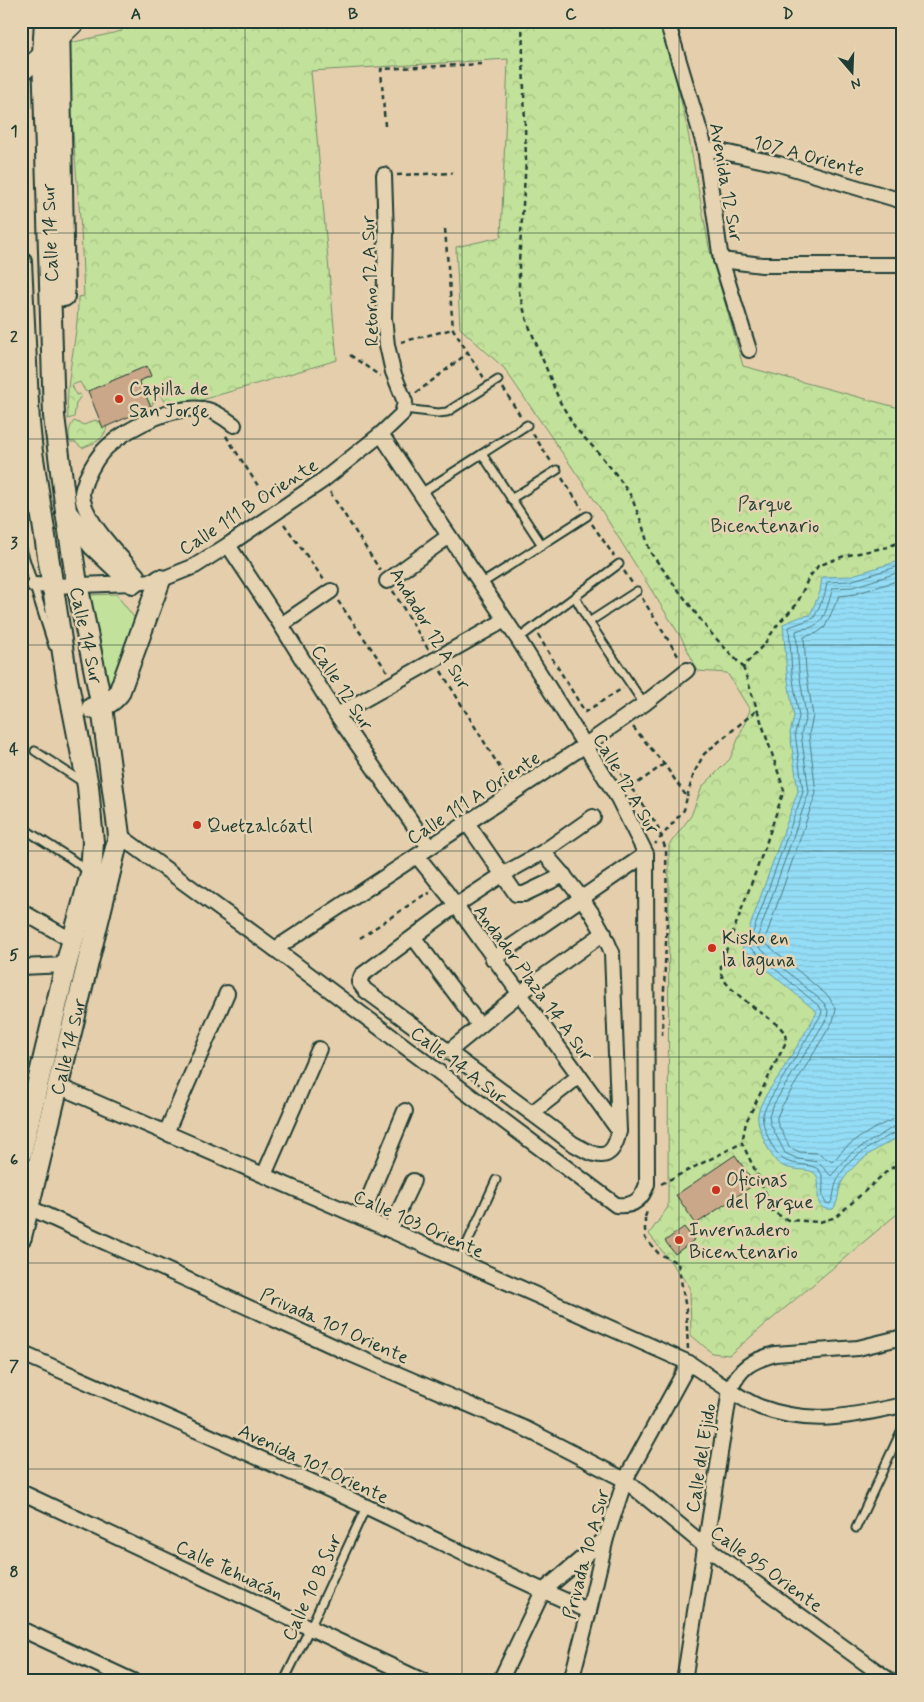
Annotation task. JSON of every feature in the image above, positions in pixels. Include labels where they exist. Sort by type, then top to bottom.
[{"type":"main road","name":"Calle 14 Sur","points":[[21,1237],[119,836],[102,706],[77,584],[54,416],[43,54],[45,21]]},
{"type":"main road","points":[[52,360],[59,349],[64,309],[59,30]]},
{"type":"main road","name":"Calle 14 Sur","points":[[21,262],[25,426],[32,452],[43,586],[74,710],[88,786],[93,842],[91,874],[24,1128],[21,1153]]},
{"type":"main road","points":[[66,511],[93,545],[145,582],[119,693],[114,699],[102,706],[74,710]]},
{"type":"street","points":[[21,73],[43,54],[59,30],[77,21]]},
{"type":"street","name":"Avenida 12 Sur","points":[[667,21],[705,148],[721,260],[749,350]]},
{"type":"street","name":"107 A Oriente","points":[[705,148],[779,164],[902,201]]},
{"type":"street","name":"Retorno 12 A Sur","points":[[384,175],[386,234],[384,318],[393,372],[405,405]]},
{"type":"street","points":[[721,260],[762,264],[903,265]]},
{"type":"street","points":[[381,434],[402,414],[405,405]]},
{"type":"street","points":[[145,582],[99,531],[91,518],[82,493],[89,472],[106,448],[120,437],[166,413],[182,410],[208,410],[229,429]]},
{"type":"street","name":"Calle 111 B Oriente","points":[[43,586],[145,582],[195,566],[276,513],[381,434]]},
{"type":"street","name":"Calle 12 A Sur","points":[[381,434],[518,639],[618,798],[646,854],[647,1184],[644,1193]]},
{"type":"street","points":[[387,581],[449,536]]},
{"type":"street","name":"Calle 12 Sur","points":[[228,546],[281,625],[337,715],[429,847]]},
{"type":"street","points":[[281,625],[331,591]]},
{"type":"street","points":[[337,715],[505,620]]},
{"type":"street","name":"Calle 111 A Oriente","points":[[275,949],[627,717],[687,670]]},
{"type":"street","points":[[543,852],[564,875],[604,933],[613,959],[619,1130],[616,1144],[605,1155],[597,1155],[572,1143],[365,990],[359,982],[362,975],[455,906],[502,875],[543,852],[593,817]]},
{"type":"street","points":[[467,823],[514,893],[518,895],[524,894],[564,875]]},
{"type":"street","name":"Calle 14 A Sur","points":[[119,836],[275,949],[616,1205],[632,1204]]},
{"type":"street","points":[[493,959],[646,854]]},
{"type":"street","name":"Andador Plaza 14 A Sur","points":[[417,856],[619,1130]]},
{"type":"street","points":[[21,910],[72,941]]},
{"type":"street","points":[[448,1052],[519,994],[604,933]]},
{"type":"street","points":[[414,938],[479,1025]]},
{"type":"street","points":[[21,967],[66,965]]},
{"type":"street","points":[[166,1132],[227,993]]},
{"type":"street","points":[[264,1175],[319,1050]]},
{"type":"street","points":[[532,1112],[578,1076]]},
{"type":"street","name":"Calle 103 Oriente","points":[[58,1086],[361,1217],[689,1363],[730,1390],[759,1406],[792,1416],[819,1419],[855,1415],[903,1406]]},
{"type":"street","points":[[361,1217],[405,1111]]},
{"type":"street","points":[[390,1230],[412,1181]]},
{"type":"street","points":[[632,1204],[644,1193]]},
{"type":"street","name":"Privada 101 Oriente","points":[[28,1207],[346,1352],[526,1429],[625,1480]]},
{"type":"street","points":[[730,1390],[736,1376],[742,1369],[763,1358],[794,1352],[858,1348],[903,1337]]},
{"type":"street","name":"Avenida 101 Oriente","points":[[21,1353],[191,1427],[589,1611]]},
{"type":"street","name":"Privada 10 A Sur","points":[[571,1681],[606,1538],[625,1480],[689,1363]]},
{"type":"street","name":"Calle del Ejido","points":[[684,1681],[730,1390]]},
{"type":"street","name":"Calle 95 Oriente","points":[[625,1480],[706,1548],[890,1681]]},
{"type":"street","name":"Calle Tehuacán","points":[[21,1492],[423,1681]]},
{"type":"street","points":[[500,1681],[543,1591],[606,1538]]},
{"type":"street","points":[[21,1629],[133,1681]]},
{"type":"lane","points":[[405,405],[442,413],[498,380]]},
{"type":"lane","points":[[422,493],[527,425]]},
{"type":"lane","points":[[21,493],[32,452]]},
{"type":"lane","points":[[482,454],[542,545]]},
{"type":"lane","points":[[511,499],[557,470]]},
{"type":"lane","points":[[481,584],[587,516]]},
{"type":"lane","points":[[21,546],[43,586]]},
{"type":"lane","points":[[518,639],[619,564]]},
{"type":"lane","points":[[589,622],[637,591]]},
{"type":"lane","points":[[575,597],[589,622],[644,704]]},
{"type":"lane","points":[[35,751],[88,786]]},
{"type":"lane","points":[[21,827],[70,858],[91,874]]},
{"type":"lane","points":[[459,1261],[496,1180]]},
{"type":"lane","points":[[856,1528],[903,1427]]},
{"type":"lane","name":"Calle 10 B Sur","points":[[284,1681],[366,1507]]},
{"type":"path","points":[[522,21],[526,161],[519,262],[519,292],[527,321],[560,402],[576,430],[610,467],[631,496],[650,552],[709,631],[743,667],[784,790],[765,847],[721,964],[720,973],[724,980],[785,1033],[786,1042],[746,1122],[742,1143],[773,1212],[788,1220],[820,1222],[836,1217],[885,1173],[903,1160]]},
{"type":"path","points":[[385,126],[381,69],[481,64]]},
{"type":"path","points":[[384,175],[453,173]]},
{"type":"path","points":[[445,229],[453,329],[489,386]]},
{"type":"path","points":[[388,345],[453,329]]},
{"type":"path","points":[[405,405],[468,353]]},
{"type":"path","points":[[350,355],[381,376],[393,372]]},
{"type":"path","points":[[229,429],[276,513]]},
{"type":"path","name":"Andador 12 A Sur","points":[[322,480],[387,581],[514,791]]},
{"type":"path","points":[[743,667],[797,604],[808,579],[818,566],[844,556],[888,547],[903,540]]},
{"type":"path","points":[[533,628],[585,712],[630,683]]},
{"type":"path","points":[[646,854],[684,810],[694,773],[704,754],[757,710]]},
{"type":"path","points":[[627,717],[688,797]]},
{"type":"path","points":[[618,798],[664,764]]},
{"type":"path","points":[[360,938],[424,895]]},
{"type":"path","points":[[644,1193],[742,1143]]},
{"type":"path","points":[[632,1204],[645,1217],[645,1238],[659,1254],[678,1263],[686,1309],[689,1363]]},
{"type":"green space","name":"Parque Bicentenario","points":[[119,21],[662,21],[686,122],[709,247],[743,366],[903,409],[903,1211],[897,1214],[729,1355],[712,1353],[691,1335],[690,1287],[649,1234],[668,1207],[669,845],[691,816],[702,787],[730,759],[750,710],[727,673],[698,671],[682,639],[600,508],[504,368],[460,328],[456,247],[501,237],[508,59],[311,71],[337,360],[171,409],[158,392],[151,407],[139,381],[147,378],[140,369],[87,392],[80,382],[72,385],[76,395],[80,394],[81,396],[76,403],[74,417],[68,419],[68,389],[78,313],[78,297],[84,296],[81,230],[67,59],[70,43],[122,31]]},
{"type":"green space","points":[[95,420],[107,426],[101,438],[95,443],[82,448],[75,442],[70,442],[69,431],[74,421],[84,425]]},
{"type":"green space","points":[[116,594],[136,620],[108,697],[89,595]]},
{"type":"water","points":[[903,560],[903,1134],[855,1165],[841,1184],[837,1202],[833,1209],[825,1209],[820,1206],[818,1201],[817,1176],[813,1172],[791,1169],[777,1162],[770,1153],[758,1119],[759,1109],[765,1097],[817,1012],[742,949],[798,791],[790,733],[794,717],[787,674],[783,624],[810,615],[820,592],[822,577],[849,576]]},
{"type":"building","name":"Capilla de San Jorge","points":[[147,366],[151,376],[139,381],[151,407],[103,428],[88,391]]},
{"type":"building","name":"Oficinas del Parque","points":[[735,1155],[755,1184],[696,1224],[676,1195]]},
{"type":"building","name":"Invernadero Bicentenario","points":[[684,1227],[694,1240],[675,1254],[665,1241]]},
{"type":"place","name":"Capilla de San Jorge","points":[[119,399]]},
{"type":"place","name":"Quetzalcóatl","points":[[197,825]]},
{"type":"place","name":"Kisko en la laguna","points":[[712,948]]},
{"type":"place","name":"Oficinas del Parque","points":[[716,1190]]},
{"type":"place","name":"Invernadero Bicentenario","points":[[679,1240]]}]
